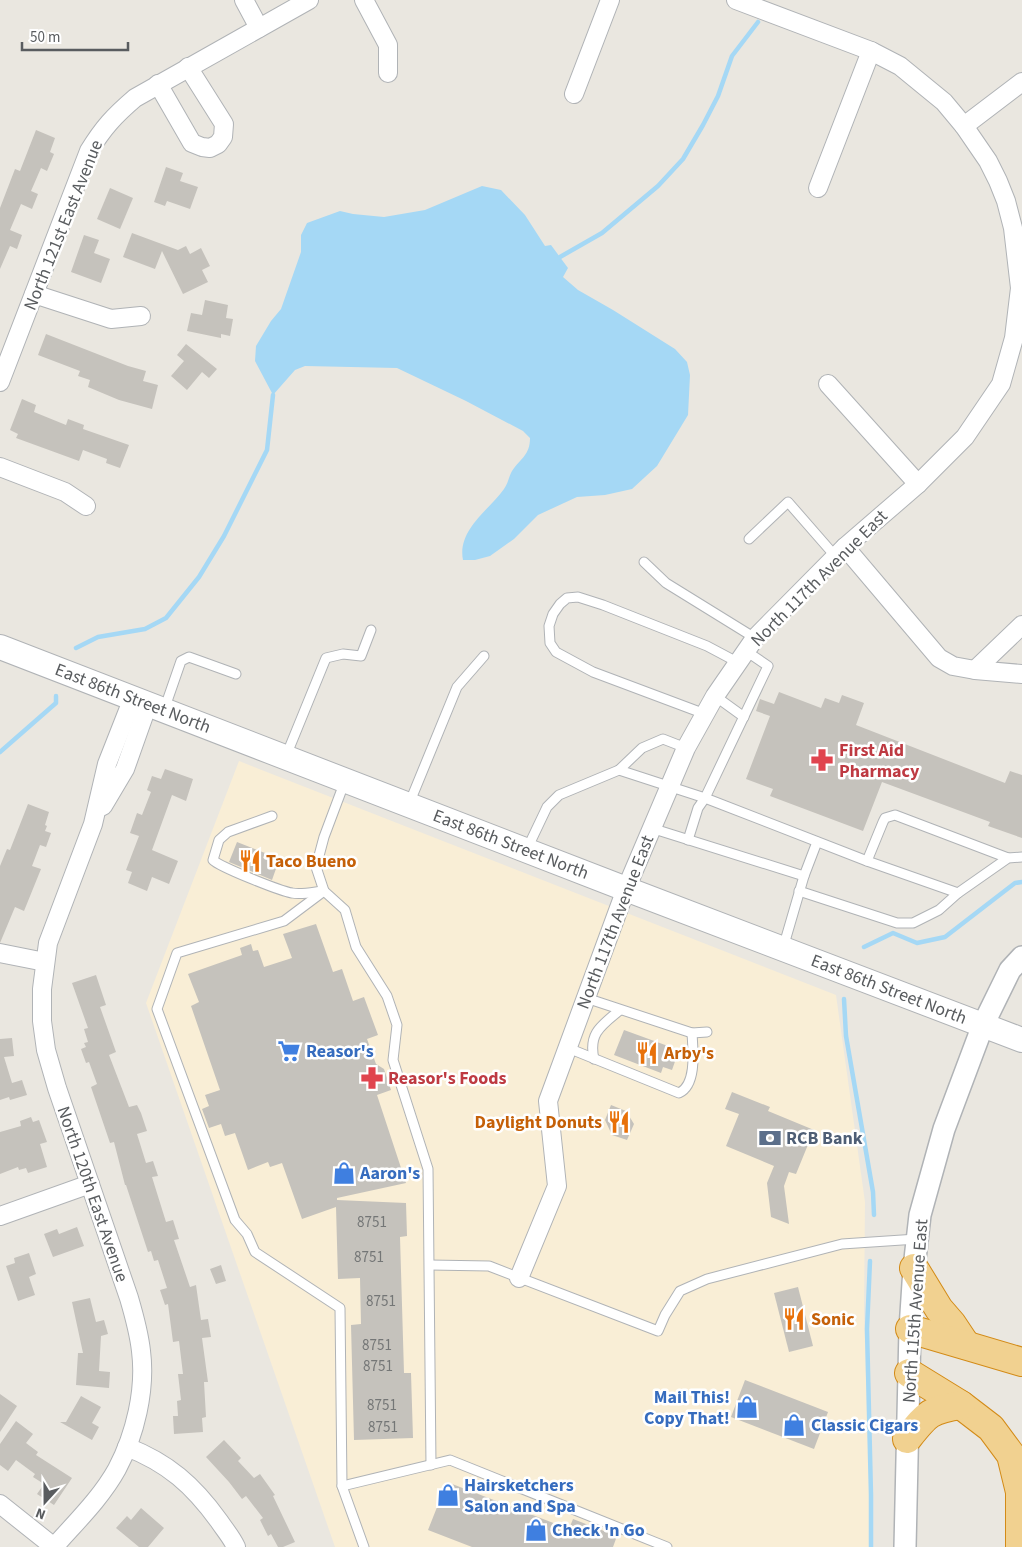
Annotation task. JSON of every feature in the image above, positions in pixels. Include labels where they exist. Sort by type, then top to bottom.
[{"type":"highway","points":[[914,1268],[939,1309],[966,1345]]},
{"type":"highway","points":[[910,1329],[1022,1362]]},
{"type":"highway","points":[[909,1373],[961,1405],[990,1428],[1010,1455],[1020,1492],[1020,1547]]},
{"type":"highway","points":[[908,1439],[924,1417],[940,1409],[961,1405]]},
{"type":"main road","name":"East 86th Street North","points":[[0,647],[1022,1040]]},
{"type":"street","points":[[244,0],[259,28]]},
{"type":"street","name":"North 121st East Avenue","points":[[0,382],[89,151],[104,128],[116,114],[135,98],[309,0]]},
{"type":"street","points":[[364,0],[388,45],[388,73]]},
{"type":"street","points":[[574,94],[610,0]]},
{"type":"street","name":"North 117th Avenue East","points":[[520,1278],[556,1186],[548,1101],[626,889],[686,748],[715,696],[747,651],[840,552],[918,484],[965,436],[1001,384],[1014,338],[1020,288],[1013,228],[1006,201],[998,181],[988,161],[964,126],[944,102],[900,66],[871,51],[736,0]]},
{"type":"street","points":[[818,188],[871,51]]},
{"type":"street","points":[[158,84],[192,143],[202,148],[210,148],[218,144],[223,137],[224,124],[188,67]]},
{"type":"street","points":[[964,126],[1022,82]]},
{"type":"street","points":[[34,294],[111,320],[141,316]]},
{"type":"street","points":[[828,384],[918,484]]},
{"type":"street","points":[[0,467],[65,492],[86,506]]},
{"type":"street","points":[[840,552],[939,658],[953,666],[1022,674]]},
{"type":"street","points":[[975,670],[1022,625]]},
{"type":"street","name":"North 120th East Avenue","points":[[54,1547],[106,1487],[127,1447],[140,1396],[141,1351],[130,1298],[57,1088],[46,1050],[42,1021],[42,989],[45,962],[48,942],[93,824],[125,769],[149,704]]},
{"type":"street","points":[[0,953],[45,962]]},
{"type":"street","name":"North 115th Avenue East","points":[[905,1547],[910,1329],[920,1214],[944,1129],[983,1025],[1010,970],[1022,957]]},
{"type":"street","points":[[0,1216],[90,1184]]},
{"type":"street","points":[[127,1447],[147,1454],[168,1467],[189,1485],[213,1513],[236,1547]]},
{"type":"street","points":[[0,1504],[54,1547]]},
{"type":"lane","points":[[749,539],[788,502],[840,552]]},
{"type":"lane","points":[[644,562],[666,583],[747,651],[768,666],[705,798],[698,808],[688,840]]},
{"type":"lane","points":[[705,714],[594,672],[556,652],[550,644],[549,626],[553,614],[567,598],[578,597],[707,646],[747,651]]},
{"type":"lane","points":[[286,757],[326,658],[343,654],[361,656],[371,630]]},
{"type":"lane","points":[[409,804],[457,687],[484,656]]},
{"type":"lane","points":[[149,704],[181,661],[189,657],[236,674]]},
{"type":"lane","points":[[715,696],[744,717]]},
{"type":"lane","points":[[526,850],[547,807],[559,795],[619,770],[642,748],[663,739],[686,748]]},
{"type":"lane","points":[[619,770],[705,798],[958,894]]},
{"type":"lane","points":[[345,780],[324,837],[316,867],[324,891],[345,910],[356,947],[387,996],[397,1025],[393,1060],[428,1169],[431,1465]]},
{"type":"lane","points":[[867,861],[885,818],[896,815],[1008,858],[1022,857]]},
{"type":"lane","points":[[272,816],[228,832],[219,840],[212,860],[217,865],[292,893],[324,891]]},
{"type":"lane","points":[[651,828],[804,876]]},
{"type":"lane","points":[[783,948],[799,891],[817,842]]},
{"type":"lane","points":[[799,891],[897,923],[912,923],[939,910],[1008,858]]},
{"type":"lane","points":[[324,891],[284,921],[177,953],[157,1009],[235,1220],[247,1234],[255,1252],[340,1308],[342,1486],[364,1547]]},
{"type":"lane","points":[[586,998],[692,1033],[707,1032]]},
{"type":"lane","points":[[594,1059],[591,1048],[594,1036],[603,1024],[620,1010]]},
{"type":"lane","points":[[568,1048],[679,1093],[684,1091],[689,1083],[694,1057],[692,1033]]},
{"type":"lane","points":[[430,1265],[489,1266],[658,1331],[664,1315],[680,1291],[707,1279],[842,1244],[917,1238]]},
{"type":"lane","points":[[342,1486],[450,1460],[667,1547]]},
{"type":"shaded area","points":[[239,761],[836,995],[865,1202],[864,1311],[871,1547],[335,1547],[146,1003]]},
{"type":"water","points":[[482,186],[501,190],[525,215],[545,246],[551,245],[568,268],[563,277],[578,290],[675,349],[687,362],[690,375],[688,415],[657,466],[632,489],[605,495],[577,497],[538,515],[514,539],[490,556],[475,560],[463,560],[462,549],[469,530],[507,485],[512,471],[527,452],[530,438],[523,431],[397,368],[305,366],[295,370],[273,395],[255,361],[256,346],[271,321],[281,309],[301,252],[301,235],[307,223],[340,211],[384,217],[425,210]]},
{"type":"building","points":[[36,130],[55,138],[50,152],[54,154],[47,171],[41,168],[31,191],[38,194],[32,209],[21,204],[10,230],[22,235],[17,249],[10,246],[0,269],[0,208],[15,169],[20,171]]},
{"type":"building","points":[[166,167],[183,173],[180,181],[198,187],[190,209],[167,201],[165,206],[154,202]]},
{"type":"building","points":[[110,188],[133,198],[120,229],[97,219]]},
{"type":"building","points":[[132,233],[178,250],[186,246],[190,254],[201,248],[210,266],[202,270],[208,282],[183,294],[162,251],[155,269],[123,257]]},
{"type":"building","points":[[84,235],[99,240],[94,253],[110,259],[101,283],[71,272]]},
{"type":"building","points":[[205,300],[228,305],[226,318],[233,319],[230,336],[221,334],[221,338],[187,331],[191,313],[202,315]]},
{"type":"building","points":[[46,334],[128,366],[146,371],[143,381],[158,385],[152,409],[119,400],[88,387],[90,380],[78,376],[80,371],[38,355]]},
{"type":"building","points":[[186,344],[217,369],[209,378],[202,372],[187,390],[171,376],[184,361],[177,355]]},
{"type":"building","points":[[22,399],[36,405],[34,412],[66,425],[68,419],[84,425],[83,429],[129,445],[120,468],[106,463],[107,459],[83,450],[79,461],[16,438],[18,434],[10,430]]},
{"type":"building","name":"First Aid Pharmacy","points":[[779,692],[821,708],[825,698],[839,703],[842,695],[864,703],[856,725],[1005,783],[1010,771],[1022,775],[1022,838],[988,826],[990,822],[882,782],[863,831],[770,796],[773,789],[746,779],[770,716],[756,711],[760,699],[774,704]]},
{"type":"building","points":[[165,769],[193,779],[186,801],[172,795],[152,850],[178,861],[169,884],[152,877],[147,891],[128,883],[132,872],[126,870],[139,836],[130,833],[137,813],[142,815],[151,792],[147,790],[152,776],[161,779]]},
{"type":"building","points":[[28,804],[49,812],[45,831],[51,833],[46,847],[40,845],[32,866],[41,869],[24,911],[15,907],[0,943],[0,866],[7,849],[10,850]]},
{"type":"building","name":"Taco Bueno","points":[[237,842],[265,853],[263,858],[278,863],[272,880],[229,862]]},
{"type":"building","name":"Reasor's","points":[[316,924],[333,972],[342,969],[353,1001],[364,997],[378,1035],[367,1039],[376,1064],[384,1069],[391,1090],[377,1095],[406,1183],[337,1198],[337,1200],[406,1203],[407,1236],[400,1237],[404,1373],[411,1373],[413,1438],[354,1440],[351,1325],[361,1324],[360,1278],[338,1279],[336,1207],[302,1219],[282,1163],[270,1167],[268,1162],[248,1170],[235,1133],[225,1136],[221,1124],[209,1128],[202,1109],[209,1106],[205,1095],[220,1090],[191,1006],[199,1002],[188,974],[242,955],[240,948],[251,944],[253,951],[258,950],[264,967],[292,958],[283,934]]},
{"type":"building","points":[[96,975],[106,1005],[100,1007],[116,1052],[109,1055],[129,1107],[137,1105],[141,1113],[147,1131],[137,1134],[146,1163],[153,1161],[158,1176],[152,1177],[166,1222],[173,1220],[179,1239],[174,1240],[190,1287],[196,1285],[201,1320],[208,1319],[211,1337],[202,1338],[208,1382],[204,1382],[206,1417],[202,1418],[203,1432],[174,1434],[173,1416],[178,1416],[177,1401],[181,1400],[178,1374],[183,1374],[179,1341],[173,1342],[168,1304],[165,1305],[160,1290],[167,1288],[158,1260],[154,1261],[151,1251],[148,1252],[125,1185],[114,1142],[110,1143],[91,1087],[97,1084],[89,1062],[86,1063],[81,1049],[86,1047],[84,1043],[88,1042],[84,1029],[88,1028],[72,983]]},
{"type":"building","name":"Arby's","points":[[624,1030],[679,1050],[672,1070],[663,1067],[661,1073],[614,1055]]},
{"type":"building","points":[[12,1038],[14,1056],[4,1057],[12,1083],[22,1080],[27,1095],[10,1100],[9,1097],[0,1100],[0,1039]]},
{"type":"building","name":"RCB Bank","points":[[732,1092],[770,1107],[768,1111],[814,1130],[796,1174],[789,1172],[784,1186],[789,1224],[771,1217],[767,1183],[774,1166],[726,1146],[739,1114],[725,1109]]},
{"type":"building","name":"Daylight Donuts","points":[[611,1105],[626,1111],[634,1124],[627,1140],[612,1135],[605,1120]]},
{"type":"building","points":[[31,1117],[33,1122],[39,1120],[47,1142],[40,1144],[47,1167],[28,1173],[26,1168],[19,1170],[18,1167],[0,1174],[0,1132],[21,1126],[20,1121]]},
{"type":"building","points":[[77,1227],[84,1246],[53,1257],[44,1234],[57,1229],[59,1234]]},
{"type":"building","points":[[29,1253],[36,1274],[29,1277],[35,1295],[18,1301],[6,1266],[15,1263],[14,1258]]},
{"type":"building","points":[[221,1265],[226,1281],[216,1284],[210,1269]]},
{"type":"building","name":"Sonic","points":[[798,1287],[813,1346],[789,1352],[774,1293]]},
{"type":"building","points":[[90,1298],[96,1322],[104,1320],[108,1334],[101,1336],[99,1371],[110,1372],[109,1388],[76,1385],[78,1353],[83,1353],[72,1302]]},
{"type":"building","points":[[745,1380],[828,1412],[814,1449],[731,1417]]},
{"type":"building","points":[[0,1394],[17,1406],[0,1432]]},
{"type":"building","points":[[81,1396],[101,1407],[92,1423],[99,1427],[92,1440],[60,1422],[66,1422]]},
{"type":"building","points":[[16,1421],[33,1434],[26,1443],[38,1452],[36,1455],[72,1478],[54,1505],[37,1494],[44,1484],[33,1477],[35,1474],[16,1460],[8,1471],[0,1465],[0,1444]]},
{"type":"building","points":[[224,1440],[241,1458],[238,1461],[254,1478],[260,1474],[275,1495],[273,1496],[295,1542],[278,1547],[271,1534],[268,1536],[260,1520],[263,1518],[246,1496],[242,1499],[206,1457]]},
{"type":"building","points":[[447,1482],[569,1529],[573,1519],[617,1536],[613,1547],[472,1547],[428,1530]]},
{"type":"building","points":[[141,1508],[164,1528],[148,1547],[139,1547],[116,1528],[127,1516],[131,1520]]},
{"type":"waterway","points":[[560,257],[602,233],[658,186],[683,159],[718,96],[732,56],[758,22]]},
{"type":"waterway","points":[[76,648],[98,637],[145,629],[166,618],[199,577],[224,536],[267,450],[273,395]]},
{"type":"waterway","points":[[0,752],[56,703],[56,696]]},
{"type":"waterway","points":[[864,947],[893,933],[917,943],[945,937],[1015,883],[1022,882]]},
{"type":"waterway","points":[[844,999],[846,1036],[873,1192],[874,1215]]},
{"type":"waterway","points":[[870,1261],[867,1329],[871,1547]]},
{"type":"place","name":"First Aid Pharmacy","points":[[822,760]]},
{"type":"place","name":"Taco Bueno","points":[[250,861]]},
{"type":"place","name":"Reasor's","points":[[289,1051]]},
{"type":"place","name":"Arby's","points":[[647,1053]]},
{"type":"place","name":"Reasor's Foods","points":[[372,1078]]},
{"type":"place","name":"Daylight Donuts","points":[[619,1122]]},
{"type":"place","name":"RCB Bank","points":[[770,1138]]},
{"type":"place","name":"Aaron's","points":[[344,1173]]},
{"type":"place","name":"Sonic","points":[[794,1319]]},
{"type":"place","name":"Mail This! Copy That!","points":[[747,1407]]},
{"type":"place","name":"Classic Cigars","points":[[794,1425]]},
{"type":"place","name":"Hairsketchers Salon and Spa","points":[[448,1495]]},
{"type":"place","name":"Check 'n Go","points":[[536,1530]]}]
